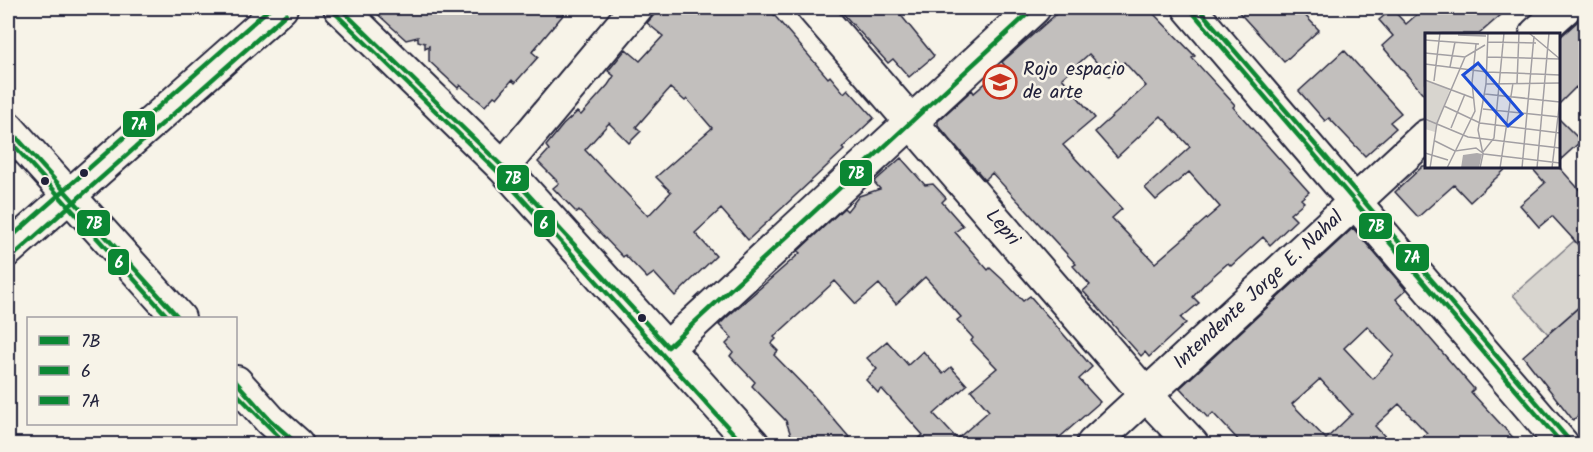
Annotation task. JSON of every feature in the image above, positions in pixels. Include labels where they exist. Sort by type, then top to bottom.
[{"type":"street","points":[[8,250],[281,8]]},
{"type":"street","points":[[340,8],[503,167],[668,347],[753,444]]},
{"type":"street","points":[[503,167],[636,8]]},
{"type":"street","name":"Lepri","points":[[813,8],[1146,395],[1192,444]]},
{"type":"street","points":[[668,347],[1034,8]]},
{"type":"street","points":[[1189,8],[1563,444]]},
{"type":"street","points":[[1537,33],[1565,8]]},
{"type":"street","points":[[8,128],[178,317]]},
{"type":"street","name":"Intendente Jorge E. Nahal","points":[[1094,444],[1425,137]]},
{"type":"street","points":[[237,383],[270,420],[297,444]]},
{"type":"shaded area","points":[[1574,241],[1585,253],[1585,301],[1548,334],[1513,295]]},
{"type":"building","points":[[371,8],[569,8],[532,52],[538,57],[515,83],[512,80],[497,98],[494,96],[485,106],[460,85],[458,88],[429,61],[429,46],[425,48],[425,43],[418,41],[418,37],[406,40]]},
{"type":"building","points":[[660,8],[768,8],[828,78],[830,76],[844,93],[848,89],[874,118],[842,148],[844,150],[748,240],[721,209],[695,233],[716,256],[675,296],[654,273],[647,278],[625,255],[623,257],[579,211],[577,213],[553,188],[559,183],[538,162],[549,150],[546,146],[563,125],[577,112],[581,115],[608,85],[614,76],[608,71],[626,49],[640,61],[663,36],[647,23]],"holes":[[[670,88],[685,101],[687,99],[712,128],[656,177],[671,192],[648,216],[585,150],[609,123],[629,143],[641,131],[636,127]]]},
{"type":"building","points":[[838,8],[895,8],[934,56],[909,77],[893,59],[888,63]]},
{"type":"building","points":[[1063,8],[1148,8],[1195,56],[1192,58],[1235,105],[1233,107],[1309,192],[1301,199],[1304,202],[1290,214],[1296,220],[1270,245],[1263,237],[1231,266],[1228,263],[1204,284],[1193,297],[1199,303],[1181,318],[1186,323],[1149,357],[1145,352],[1141,356],[1083,291],[1090,285],[1073,266],[1076,264],[992,173],[985,180],[938,125],[938,121],[972,90],[974,93],[1005,66],[1002,62]],"holes":[[[1089,54],[1109,76],[1124,62],[1146,86],[1095,132],[1117,157],[1161,116],[1190,147],[1145,188],[1156,200],[1189,172],[1220,207],[1155,263],[1112,218],[1122,209],[1063,145],[1095,118],[1062,78]]]},
{"type":"building","points":[[1235,8],[1298,8],[1319,30],[1284,62]]},
{"type":"building","points":[[1424,8],[1509,8],[1480,33],[1425,33],[1425,96],[1382,46],[1393,36],[1379,20],[1392,9],[1406,24]]},
{"type":"building","points":[[1586,14],[1586,97],[1576,87],[1560,103],[1560,37]]},
{"type":"building","points":[[1344,50],[1401,113],[1390,122],[1396,128],[1365,156],[1329,118],[1325,121],[1299,91]]},
{"type":"building","points":[[1560,120],[1581,141],[1560,160]]},
{"type":"building","points":[[901,158],[925,185],[933,184],[946,198],[942,202],[963,226],[955,232],[988,270],[990,268],[1023,301],[1030,296],[1092,367],[1079,379],[1100,402],[1052,444],[912,444],[923,435],[882,389],[878,393],[866,380],[877,369],[867,358],[887,341],[908,365],[923,351],[943,374],[951,367],[967,385],[934,414],[957,439],[989,411],[971,390],[997,368],[971,341],[973,338],[957,320],[961,317],[925,277],[896,304],[879,284],[856,304],[835,281],[774,337],[776,339],[771,344],[778,351],[774,355],[813,395],[855,444],[794,444],[786,421],[752,386],[755,382],[730,356],[733,352],[726,344],[732,338],[719,325],[800,253],[798,251],[844,208],[847,211],[859,196],[880,189],[874,182]]},
{"type":"building","points":[[1423,166],[1425,168],[1507,168],[1470,202],[1454,185],[1418,217],[1395,192]]},
{"type":"building","points":[[1532,168],[1560,168],[1586,197],[1586,253],[1552,216],[1539,227],[1520,205],[1545,183]]},
{"type":"building","points":[[1353,228],[1406,290],[1396,299],[1474,389],[1471,392],[1519,444],[1414,444],[1427,433],[1399,404],[1375,426],[1392,444],[1358,444],[1352,438],[1344,444],[1242,444],[1213,413],[1208,418],[1180,388]],"holes":[[[1367,326],[1394,355],[1373,379],[1344,348]],[[1320,379],[1352,414],[1326,439],[1292,404]]]},
{"type":"building","points":[[1586,301],[1586,409],[1573,420],[1523,356]]},
{"type":"transit line","name":"7A","points":[[8,240],[270,8]]},
{"type":"transit line","name":"7B","points":[[340,8],[503,167],[668,347],[1034,8]]},
{"type":"transit line","name":"7B","points":[[1189,8],[1562,444]]},
{"type":"transit line","name":"7A","points":[[1198,8],[1568,439]]},
{"type":"transit line","name":"6","points":[[335,13],[498,172],[743,444]]},
{"type":"transit line","name":"6","points":[[13,256],[286,14]]},
{"type":"transit line","name":"7B","points":[[8,128],[178,317]]},
{"type":"transit line","name":"6","points":[[8,139],[168,317]]},
{"type":"transit line","name":"7B","points":[[237,383],[270,420],[297,444]]},
{"type":"transit line","name":"6","points":[[237,394],[286,444]]},
{"type":"place","name":"Rojo espacio de arte","points":[[1000,82]]}]
